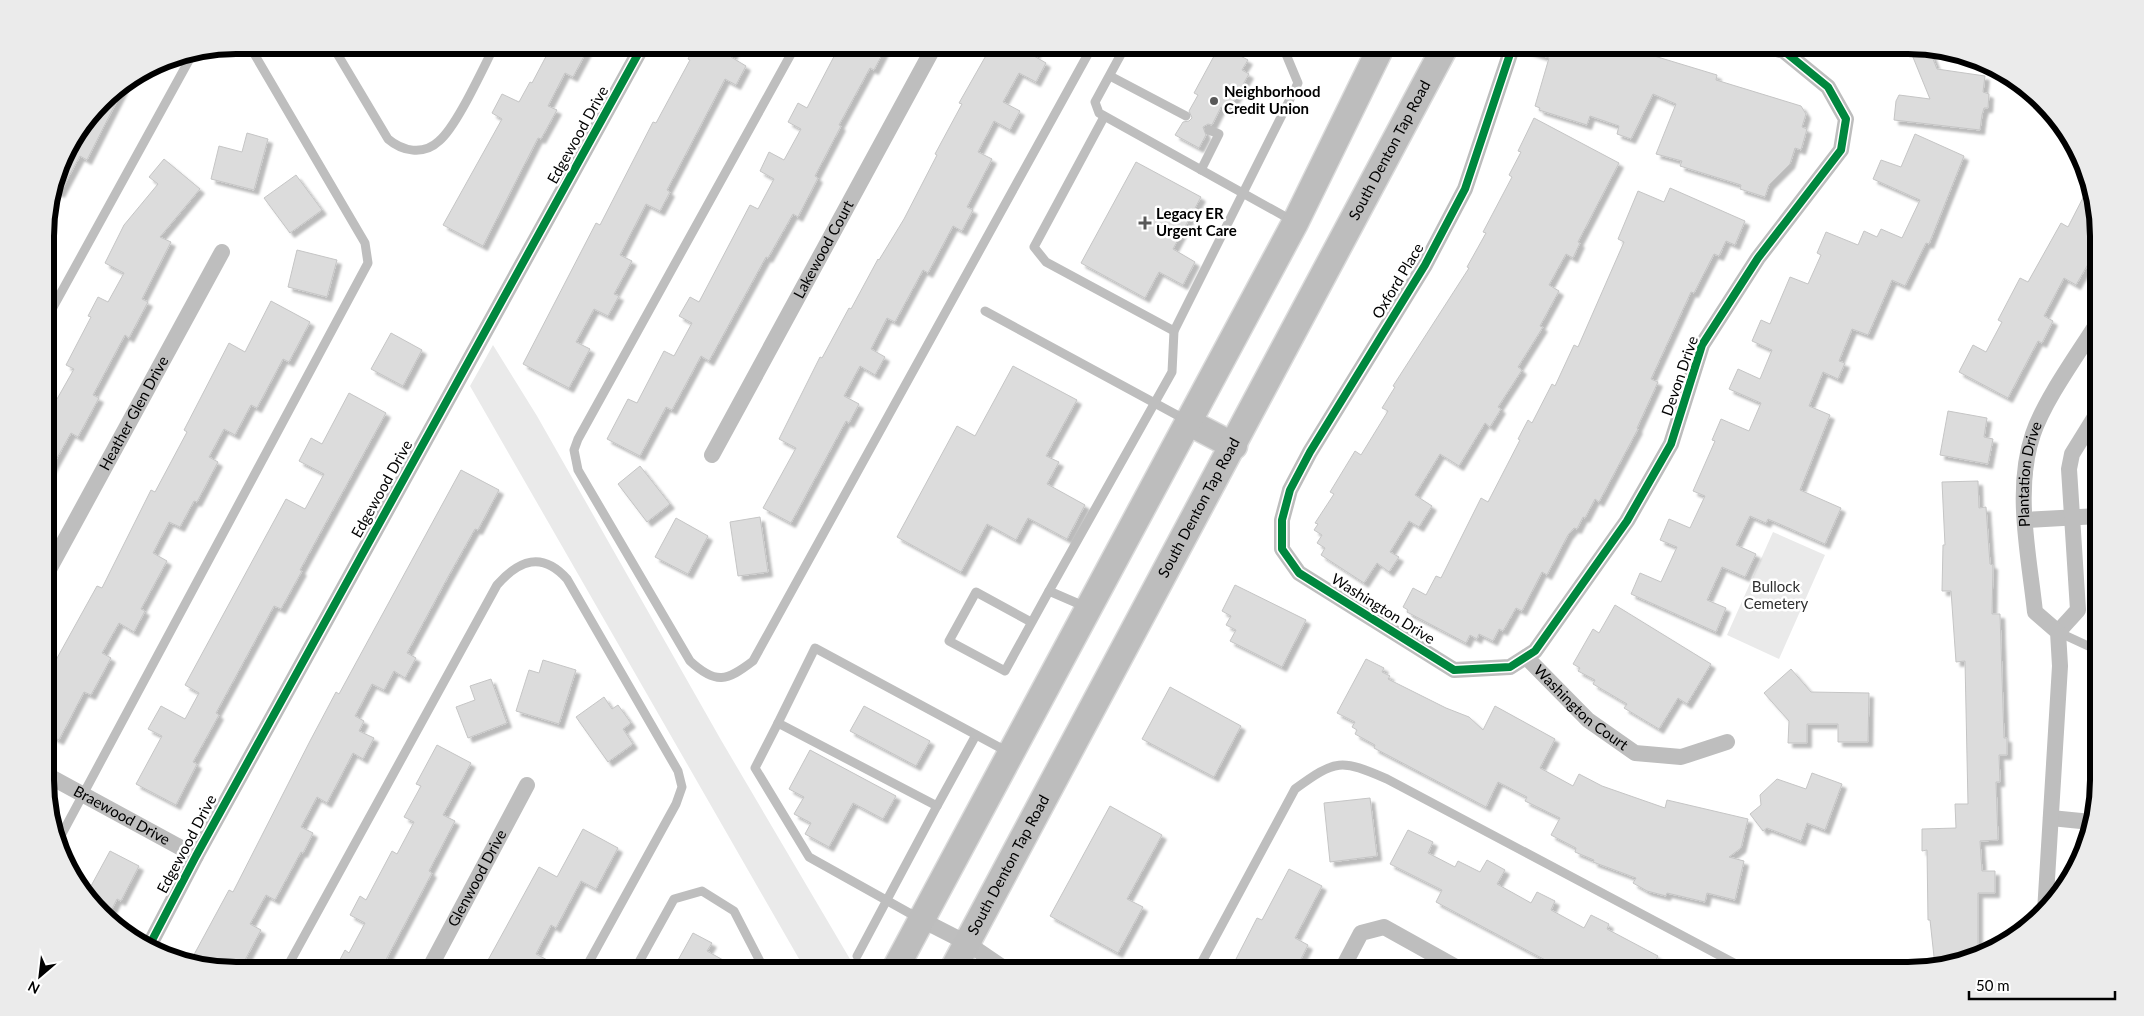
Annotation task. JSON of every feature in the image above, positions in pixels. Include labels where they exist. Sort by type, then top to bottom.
[{"type":"main road","points":[[899,962],[1295,222],[1378,54]]},
{"type":"main road","name":"South Denton Tap Road","points":[[957,962],[1234,446],[1434,54]]},
{"type":"main road","points":[[1188,422],[1234,446]]},
{"type":"street","name":"Edgewood Drive","points":[[151,942],[196,856],[638,54]]},
{"type":"street","name":"Lakewood Court","points":[[712,455],[930,54]]},
{"type":"street","name":"Oxford Place","points":[[1282,520],[1290,490],[1310,452],[1425,265],[1466,190],[1511,54]]},
{"type":"street","name":"Devon Drive","points":[[1510,667],[1535,651],[1627,521],[1671,444],[1702,345],[1758,258],[1841,150],[1846,119],[1828,86],[1792,54]]},
{"type":"street","name":"Heather Glen Drive","points":[[54,559],[222,252]]},
{"type":"street","name":"Plantation Drive","points":[[2058,632],[2035,612],[2023,500],[2027,461],[2033,432],[2056,389],[2090,335]]},
{"type":"street","points":[[2046,899],[2060,686],[2058,632],[2078,610],[2069,469],[2072,454],[2090,425]]},
{"type":"street","points":[[2026,520],[2090,516]]},
{"type":"street","name":"Washington Drive","points":[[1282,520],[1282,548],[1299,573],[1454,670],[1510,667]]},
{"type":"street","name":"Washington Court","points":[[1526,657],[1588,720],[1635,753],[1681,758],[1727,742]]},
{"type":"street","name":"Braewood Drive","points":[[54,779],[196,856]]},
{"type":"street","name":"Glenwood Drive","points":[[433,962],[527,785]]},
{"type":"street","points":[[2051,818],[2086,821]]},
{"type":"street","points":[[922,920],[967,944],[994,962]]},
{"type":"street","points":[[1346,962],[1361,934],[1384,927],[1447,962]]},
{"type":"lane","points":[[61,833],[368,263],[365,243],[254,54]]},
{"type":"lane","points":[[337,54],[388,139],[398,148],[410,151],[424,149],[439,141],[451,125],[491,54]]},
{"type":"lane","points":[[791,54],[578,439],[574,450],[578,470],[690,661],[702,672],[720,678],[734,675],[753,661],[1088,54]]},
{"type":"lane","points":[[1121,54],[1095,102],[1098,113],[1295,222]]},
{"type":"lane","points":[[1031,622],[976,592],[949,641],[1005,671],[1048,590],[1172,372],[1174,332],[1298,83],[1285,54]]},
{"type":"lane","points":[[54,305],[189,60]]},
{"type":"lane","points":[[1110,76],[1186,116]]},
{"type":"lane","points":[[1104,117],[1034,247],[1046,262],[1174,332]]},
{"type":"lane","points":[[1200,170],[1219,134],[1209,130]]},
{"type":"lane","points":[[985,310],[1154,405],[1188,422]]},
{"type":"lane","points":[[290,962],[497,585],[510,571],[523,563],[536,561],[557,568],[566,579],[678,771],[682,787],[676,804],[589,962]]},
{"type":"lane","points":[[1048,590],[1088,608]]},
{"type":"lane","points":[[2058,632],[2090,647]]},
{"type":"lane","points":[[922,920],[809,857],[755,768],[816,648],[1010,753]]},
{"type":"lane","points":[[778,723],[937,806]]},
{"type":"lane","points":[[857,956],[976,735]]},
{"type":"lane","points":[[1202,962],[1295,789],[1314,775],[1332,766],[1352,764],[1387,779],[1732,962]]},
{"type":"lane","points":[[639,962],[674,899],[702,891],[734,911],[760,962]]},
{"type":"green space","points":[[493,345],[537,416],[721,740],[852,962],[801,962],[470,386]]},
{"type":"green space","name":"Bullock Cemetery","points":[[1773,532],[1825,555],[1779,659],[1727,635]]},
{"type":"building","points":[[547,54],[585,54],[573,77],[565,73],[548,106],[557,110],[541,139],[538,138],[483,246],[443,225],[502,119],[492,113],[502,94],[519,102],[530,82],[532,83]]},
{"type":"building","points":[[690,54],[733,54],[731,57],[746,66],[736,85],[725,79],[667,190],[670,192],[660,211],[646,204],[620,255],[632,261],[614,294],[619,296],[608,316],[594,309],[576,342],[590,349],[569,388],[523,364],[596,223],[600,225],[653,122],[656,123],[690,60],[688,59]]},
{"type":"building","points":[[835,54],[882,54],[874,70],[870,68],[839,125],[841,126],[815,176],[818,178],[798,217],[793,214],[768,258],[766,257],[709,361],[701,356],[672,410],[666,407],[640,456],[607,439],[628,399],[637,403],[664,351],[674,356],[692,323],[679,316],[690,297],[699,302],[750,205],[758,209],[774,179],[760,171],[769,152],[784,160],[801,129],[788,122],[798,103],[807,108]]},
{"type":"building","points":[[987,54],[1035,54],[1034,56],[1046,63],[1036,82],[1019,73],[1003,102],[1020,111],[1010,130],[994,121],[978,152],[992,159],[967,207],[973,210],[962,231],[953,226],[928,273],[923,270],[895,322],[887,318],[871,349],[885,357],[875,375],[860,366],[844,396],[859,404],[849,423],[846,421],[791,523],[763,508],[796,448],[779,439],[820,357],[822,358],[849,308],[851,309],[878,259],[904,219],[937,155],[935,154],[962,104],[959,103]]},
{"type":"building","name":"Neighborhood Credit Union","points":[[1215,54],[1237,54],[1248,60],[1242,70],[1249,74],[1228,111],[1221,107],[1212,125],[1208,124],[1203,127],[1206,135],[1199,148],[1175,135],[1183,122],[1189,121],[1192,118],[1189,111],[1198,95],[1194,93]]},
{"type":"building","points":[[1537,54],[1648,54],[1717,75],[1716,80],[1801,106],[1806,114],[1802,127],[1807,129],[1801,150],[1795,148],[1790,164],[1769,185],[1765,197],[1740,189],[1741,185],[1680,166],[1682,161],[1656,154],[1676,104],[1653,94],[1631,139],[1617,134],[1619,126],[1590,116],[1587,125],[1539,110],[1540,108],[1535,106],[1549,58]]},
{"type":"building","points":[[1912,54],[1931,55],[1937,69],[1985,76],[1983,92],[1989,94],[1988,108],[1984,108],[1980,130],[1894,120],[1896,101],[1899,95],[1930,99]]},
{"type":"building","points":[[120,96],[87,160],[80,156],[60,193],[63,177],[72,155],[84,135],[107,107]]},
{"type":"building","points":[[1534,118],[1619,163],[1578,242],[1580,243],[1573,258],[1566,254],[1549,285],[1559,291],[1540,326],[1543,327],[1518,367],[1522,370],[1498,407],[1501,409],[1490,427],[1485,423],[1459,466],[1440,454],[1415,495],[1432,506],[1419,527],[1409,521],[1390,552],[1399,557],[1389,572],[1377,563],[1364,583],[1321,555],[1325,548],[1317,543],[1322,535],[1314,530],[1318,524],[1315,523],[1334,494],[1330,492],[1355,451],[1361,455],[1388,411],[1382,408],[1395,387],[1393,386],[1469,268],[1467,267],[1486,233],[1483,232],[1512,177],[1509,175],[1521,152],[1518,151]]},
{"type":"building","points":[[247,133],[268,139],[254,190],[211,179],[219,146],[242,152]]},
{"type":"building","points":[[1915,134],[1964,156],[1929,244],[1926,243],[1905,286],[1892,280],[1868,335],[1852,329],[1839,361],[1845,363],[1838,379],[1823,372],[1809,406],[1830,415],[1800,490],[1841,508],[1825,544],[1768,519],[1766,523],[1750,516],[1736,545],[1756,554],[1745,577],[1722,567],[1707,600],[1726,608],[1716,632],[1631,594],[1640,573],[1661,582],[1677,547],[1660,540],[1669,519],[1690,528],[1705,496],[1693,491],[1715,441],[1712,440],[1721,419],[1749,431],[1761,403],[1729,389],[1738,369],[1760,379],[1772,350],[1752,341],[1761,320],[1770,324],[1790,277],[1808,284],[1821,255],[1817,253],[1826,232],[1858,245],[1864,231],[1877,237],[1881,229],[1902,238],[1920,200],[1873,179],[1881,160],[1901,167]]},
{"type":"building","points":[[164,159],[200,189],[160,237],[171,242],[142,299],[148,302],[129,338],[125,335],[93,395],[99,398],[78,437],[71,433],[54,464],[54,397],[57,399],[74,369],[66,365],[91,317],[88,316],[98,297],[108,302],[124,273],[105,263],[124,225],[158,184],[149,177]]},
{"type":"building","name":"Legacy ER Urgent Care","points":[[1136,162],[1201,197],[1173,249],[1195,262],[1183,285],[1159,272],[1145,298],[1081,263]]},
{"type":"building","points":[[296,175],[322,210],[290,233],[264,198]]},
{"type":"building","points":[[1670,188],[1745,221],[1735,245],[1726,241],[1719,256],[1714,254],[1694,293],[1691,292],[1651,379],[1658,382],[1638,429],[1599,502],[1595,499],[1577,529],[1574,528],[1568,535],[1547,575],[1542,572],[1522,611],[1516,608],[1503,631],[1499,629],[1493,641],[1479,634],[1477,639],[1470,635],[1466,643],[1407,612],[1408,610],[1403,607],[1413,588],[1426,595],[1436,576],[1441,578],[1481,498],[1488,502],[1520,440],[1518,439],[1528,420],[1532,423],[1552,384],[1555,386],[1574,345],[1578,347],[1624,242],[1618,239],[1638,191],[1664,202]]},
{"type":"building","points":[[2085,193],[2090,224],[2090,261],[2076,285],[2064,278],[2044,316],[2053,321],[2042,343],[2038,341],[2008,398],[1959,372],[1973,345],[1986,352],[2002,322],[1998,320],[2020,278],[2028,282],[2061,223],[2068,227]]},
{"type":"building","points":[[297,250],[337,260],[327,297],[288,287]]},
{"type":"building","points":[[271,301],[310,322],[289,362],[283,359],[257,408],[251,405],[235,435],[224,429],[209,457],[218,462],[197,502],[194,501],[180,527],[169,522],[153,553],[167,561],[141,609],[145,611],[134,632],[119,623],[102,653],[111,658],[91,695],[84,692],[59,740],[54,738],[54,664],[97,586],[102,588],[151,490],[155,492],[187,432],[184,430],[229,343],[245,352]]},
{"type":"building","points":[[391,333],[422,350],[403,386],[371,369]]},
{"type":"building","points":[[1013,366],[1077,400],[1046,456],[1059,462],[1047,484],[1085,505],[1067,539],[1028,518],[1016,540],[987,524],[961,572],[897,537],[957,426],[975,436]]},
{"type":"building","points":[[349,393],[386,413],[300,570],[302,571],[281,609],[274,606],[216,713],[219,715],[193,762],[197,764],[176,805],[136,784],[162,736],[148,729],[161,706],[185,719],[199,693],[185,685],[286,499],[305,509],[324,474],[299,461],[311,438],[322,444]]},
{"type":"building","points":[[1948,411],[1987,418],[1984,437],[1993,439],[1988,464],[1940,455]]},
{"type":"building","points":[[640,466],[670,504],[647,522],[618,484]]},
{"type":"building","points":[[461,470],[499,490],[478,530],[475,529],[407,653],[416,658],[405,678],[394,671],[384,690],[372,684],[355,716],[364,721],[359,731],[374,738],[363,759],[353,753],[327,803],[317,797],[301,827],[313,833],[303,853],[301,852],[275,900],[266,895],[250,924],[261,930],[245,960],[249,962],[212,961],[193,957],[229,890],[233,892],[336,692],[339,694]]},
{"type":"building","points":[[1978,481],[1979,508],[1986,507],[1990,564],[1993,565],[1992,614],[2000,614],[2004,738],[2007,738],[2007,755],[1999,755],[2000,782],[1996,782],[1998,840],[1980,841],[1982,871],[1995,871],[1995,893],[1978,893],[1978,948],[1967,953],[1934,961],[1930,920],[1928,920],[1927,850],[1922,851],[1922,829],[1956,828],[1955,804],[1968,804],[1965,661],[1956,662],[1951,591],[1942,591],[1943,545],[1945,545],[1942,482]]},
{"type":"building","points":[[760,517],[768,572],[738,576],[730,522]]},
{"type":"building","points":[[676,518],[708,536],[688,574],[655,557]]},
{"type":"building","points":[[1235,585],[1306,620],[1282,667],[1230,641],[1236,630],[1226,625],[1231,616],[1222,611]]},
{"type":"building","points":[[1615,605],[1711,664],[1687,704],[1678,698],[1659,729],[1624,708],[1627,704],[1593,684],[1595,680],[1578,671],[1580,668],[1573,664],[1593,629],[1599,633]]},
{"type":"building","points":[[1366,659],[1384,668],[1382,672],[1390,676],[1388,679],[1446,708],[1469,717],[1483,730],[1495,706],[1555,739],[1540,768],[1573,786],[1579,774],[1602,786],[1665,808],[1667,800],[1748,819],[1741,848],[1729,857],[1744,861],[1735,900],[1707,893],[1705,902],[1667,893],[1666,896],[1647,891],[1633,883],[1636,878],[1593,862],[1594,860],[1575,852],[1576,848],[1551,835],[1560,818],[1525,801],[1527,797],[1498,782],[1486,807],[1374,748],[1375,745],[1355,734],[1357,730],[1352,727],[1355,722],[1337,713]]},
{"type":"building","points":[[543,660],[576,670],[559,724],[516,711],[529,670],[539,673]]},
{"type":"building","points":[[1791,669],[1811,692],[1869,693],[1868,742],[1838,742],[1838,724],[1807,724],[1807,743],[1788,743],[1789,721],[1764,693]]},
{"type":"building","points":[[491,679],[507,723],[468,738],[456,707],[475,700],[470,686]]},
{"type":"building","points":[[1170,687],[1241,726],[1214,777],[1142,739]]},
{"type":"building","points":[[604,697],[612,709],[618,705],[631,723],[623,729],[633,744],[608,762],[576,717]]},
{"type":"building","points":[[864,706],[930,741],[916,766],[850,731]]},
{"type":"building","points":[[437,745],[471,763],[443,815],[455,821],[429,871],[432,873],[385,962],[339,962],[345,950],[349,953],[365,923],[350,915],[360,896],[366,900],[392,851],[397,854],[414,822],[404,817],[421,786],[416,784]]},
{"type":"building","points":[[810,750],[896,796],[883,819],[853,803],[829,847],[805,834],[811,823],[794,814],[804,797],[789,789]]},
{"type":"building","points":[[1812,773],[1842,784],[1825,830],[1807,823],[1801,841],[1767,828],[1763,831],[1750,814],[1761,805],[1760,795],[1777,779],[1806,789]]},
{"type":"building","points":[[1370,798],[1377,856],[1330,862],[1324,803]]},
{"type":"building","points":[[1110,806],[1162,835],[1127,899],[1143,907],[1118,953],[1050,916]]},
{"type":"building","points":[[583,829],[618,848],[596,889],[581,881],[556,928],[551,925],[536,954],[551,962],[487,962],[539,867],[557,877]]},
{"type":"building","points":[[1408,830],[1433,842],[1428,853],[1455,867],[1458,861],[1480,872],[1487,860],[1505,870],[1497,884],[1531,903],[1537,892],[1555,901],[1551,910],[1584,928],[1591,915],[1609,924],[1607,929],[1658,956],[1655,962],[1549,962],[1436,902],[1442,890],[1390,864]]},
{"type":"building","points":[[110,851],[139,866],[121,901],[117,899],[110,912],[89,889]]},
{"type":"building","points":[[1289,869],[1322,886],[1295,938],[1308,945],[1300,962],[1242,962],[1236,959],[1257,918],[1262,920]]},
{"type":"building","points":[[693,933],[712,943],[707,951],[723,960],[722,962],[677,962]]},
{"type":"cycle path","points":[[151,942],[196,856],[638,54]]},
{"type":"cycle path","points":[[1510,54],[1465,189],[1425,265],[1310,452],[1290,490],[1282,520],[1282,549],[1299,573],[1454,670],[1510,667],[1535,651],[1627,521],[1671,444],[1702,345],[1758,258],[1841,150],[1846,119],[1828,87],[1788,54]]},
{"type":"place","name":"Neighborhood Credit Union","points":[[1214,101]]},
{"type":"place","name":"Legacy ER Urgent Care","points":[[1145,223]]}]
